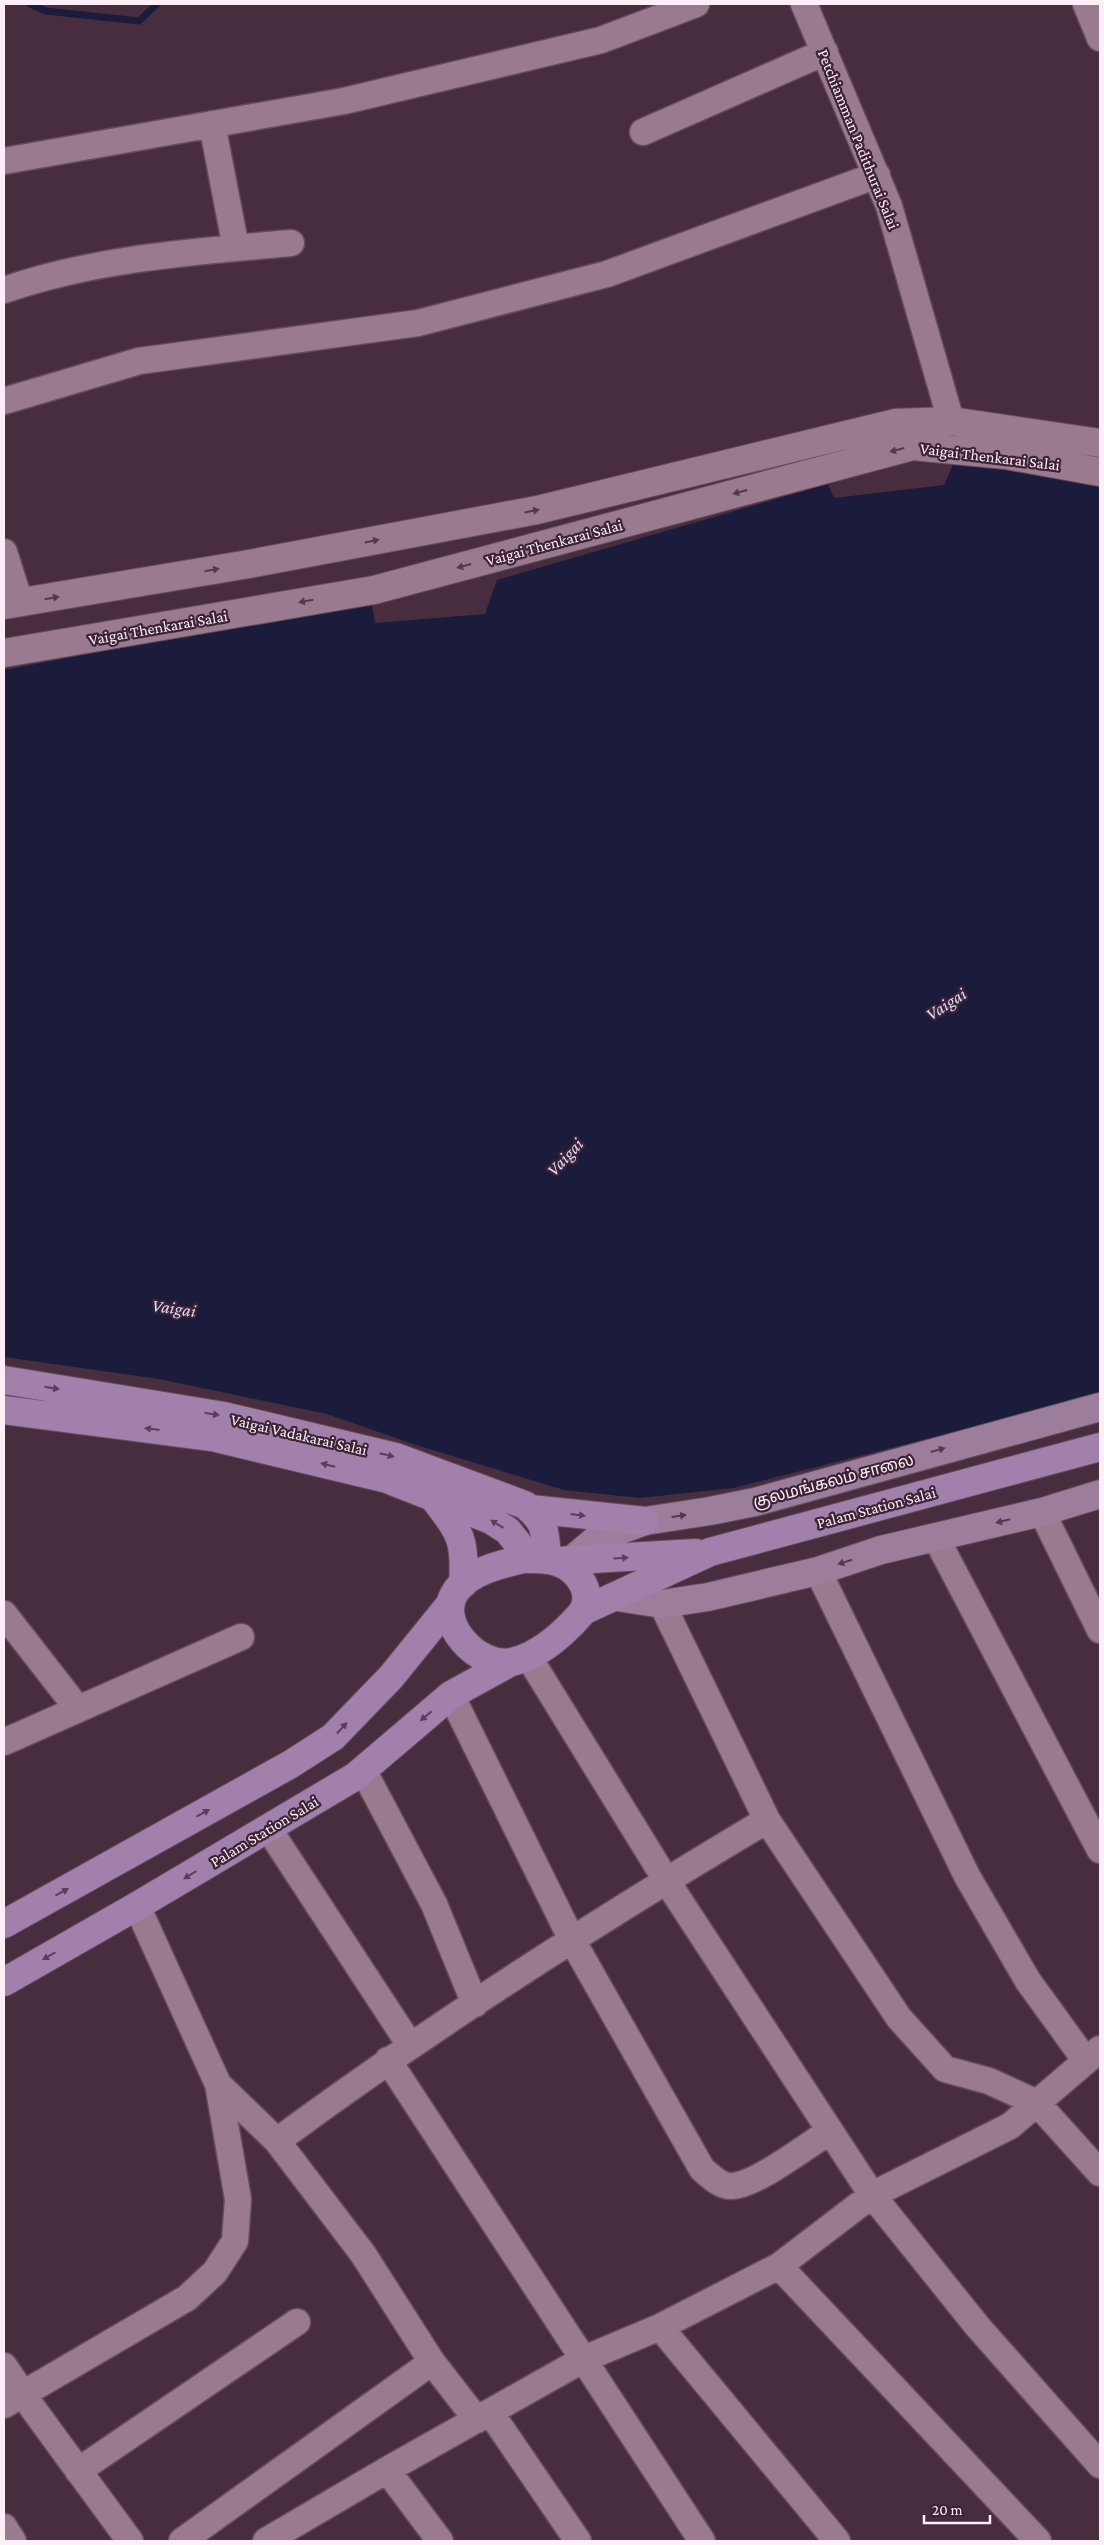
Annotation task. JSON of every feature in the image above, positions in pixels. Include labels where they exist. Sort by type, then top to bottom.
[{"type":"main road","name":"Vaigai Vadakarai Salai","points":[[4,1380],[224,1416],[386,1455],[516,1502],[530,1509]]},
{"type":"main road","name":"குலமங்கலம் சாலை","points":[[552,1560],[598,1538],[645,1521],[754,1502],[1100,1406]]},
{"type":"main road","name":"Vaigai Vadakarai Salai","points":[[4,1410],[212,1436],[387,1479],[491,1520],[552,1560]]},
{"type":"main road","name":"Palam Station Salai","points":[[583,1611],[710,1552],[1100,1447]]},
{"type":"main road","points":[[617,1596],[662,1604],[708,1597],[818,1571],[881,1550],[1042,1512],[1100,1494]]},
{"type":"main road","points":[[4,1924],[290,1764],[333,1737],[391,1677],[457,1594],[497,1566],[552,1560],[567,1567],[582,1580],[587,1595],[583,1611],[563,1632],[519,1659],[485,1659],[466,1645],[454,1625],[457,1594],[465,1557],[462,1541],[454,1525],[433,1497]]},
{"type":"main road","points":[[530,1509],[645,1521]]},
{"type":"main road","points":[[530,1509],[540,1517],[552,1560]]},
{"type":"main road","name":"Palam Station Salai","points":[[552,1560],[710,1552]]},
{"type":"main road","name":"Palam Station Salai","points":[[4,1982],[137,1906],[356,1776],[451,1695],[519,1659]]},
{"type":"street","points":[[4,161],[344,101],[601,40],[696,4]]},
{"type":"street","name":"Petchiamman Padithurai Salai","points":[[804,4],[890,206],[951,421]]},
{"type":"street","points":[[1086,4],[1100,38]]},
{"type":"street","points":[[643,132],[825,52]]},
{"type":"street","points":[[212,124],[236,248]]},
{"type":"street","points":[[4,401],[139,361],[418,322],[598,276],[877,175]]},
{"type":"street","points":[[4,290],[38,278],[122,260],[291,244]]},
{"type":"street","name":"Vaigai Thenkarai Salai","points":[[12,604],[249,564],[537,510],[895,423],[951,421],[1100,443]]},
{"type":"street","name":"Vaigai Thenkarai Salai","points":[[4,653],[374,590],[913,446],[1006,455],[1100,472]]},
{"type":"street","points":[[4,552],[12,604]]},
{"type":"street","points":[[1042,1512],[1100,1630]]},
{"type":"street","points":[[936,1538],[1100,1850]]},
{"type":"street","points":[[272,2540],[386,2470],[584,2359],[660,2327],[779,2266],[872,2195],[1010,2126],[1093,2055],[1028,1981],[967,1876],[818,1571]]},
{"type":"street","points":[[662,1604],[766,1820],[899,2018],[945,2069],[989,2082],[1037,2103],[1100,2173]]},
{"type":"street","points":[[4,1614],[78,1709]]},
{"type":"street","points":[[4,1742],[241,1637]]},
{"type":"street","points":[[519,1659],[872,2195],[978,2327],[1100,2465]]},
{"type":"street","points":[[451,1695],[572,1940],[702,2170],[715,2180],[730,2187],[746,2183],[830,2131]]},
{"type":"street","points":[[363,1770],[434,1904],[474,2004]]},
{"type":"street","points":[[277,2141],[410,2045],[666,1880],[766,1820]]},
{"type":"street","points":[[268,1828],[410,2045]]},
{"type":"street","points":[[14,2400],[187,2298],[215,2272],[235,2241],[238,2199],[218,2084],[137,1906]]},
{"type":"street","points":[[388,2060],[702,2541]]},
{"type":"street","points":[[218,2084],[277,2141],[363,2254],[432,2362],[483,2416],[578,2541]]},
{"type":"street","points":[[779,2266],[1038,2541]]},
{"type":"street","points":[[78,2471],[297,2322]]},
{"type":"street","points":[[660,2327],[837,2541]]},
{"type":"street","points":[[182,2541],[432,2362]]},
{"type":"street","points":[[4,2366],[14,2400],[78,2471],[130,2541]]},
{"type":"street","points":[[386,2470],[440,2541]]},
{"type":"street","points":[[4,2527],[13,2541]]},
{"type":"water","name":"Vaigai","points":[[955,460],[1100,485],[1100,1395],[733,1488],[640,1498],[564,1490],[416,1445],[327,1414],[159,1379],[4,1357],[4,670],[163,640],[372,605],[375,623],[485,614],[497,580],[828,484],[834,498],[944,485]]},
{"type":"waterway","points":[[30,4],[46,11],[139,21],[157,4]]}]
